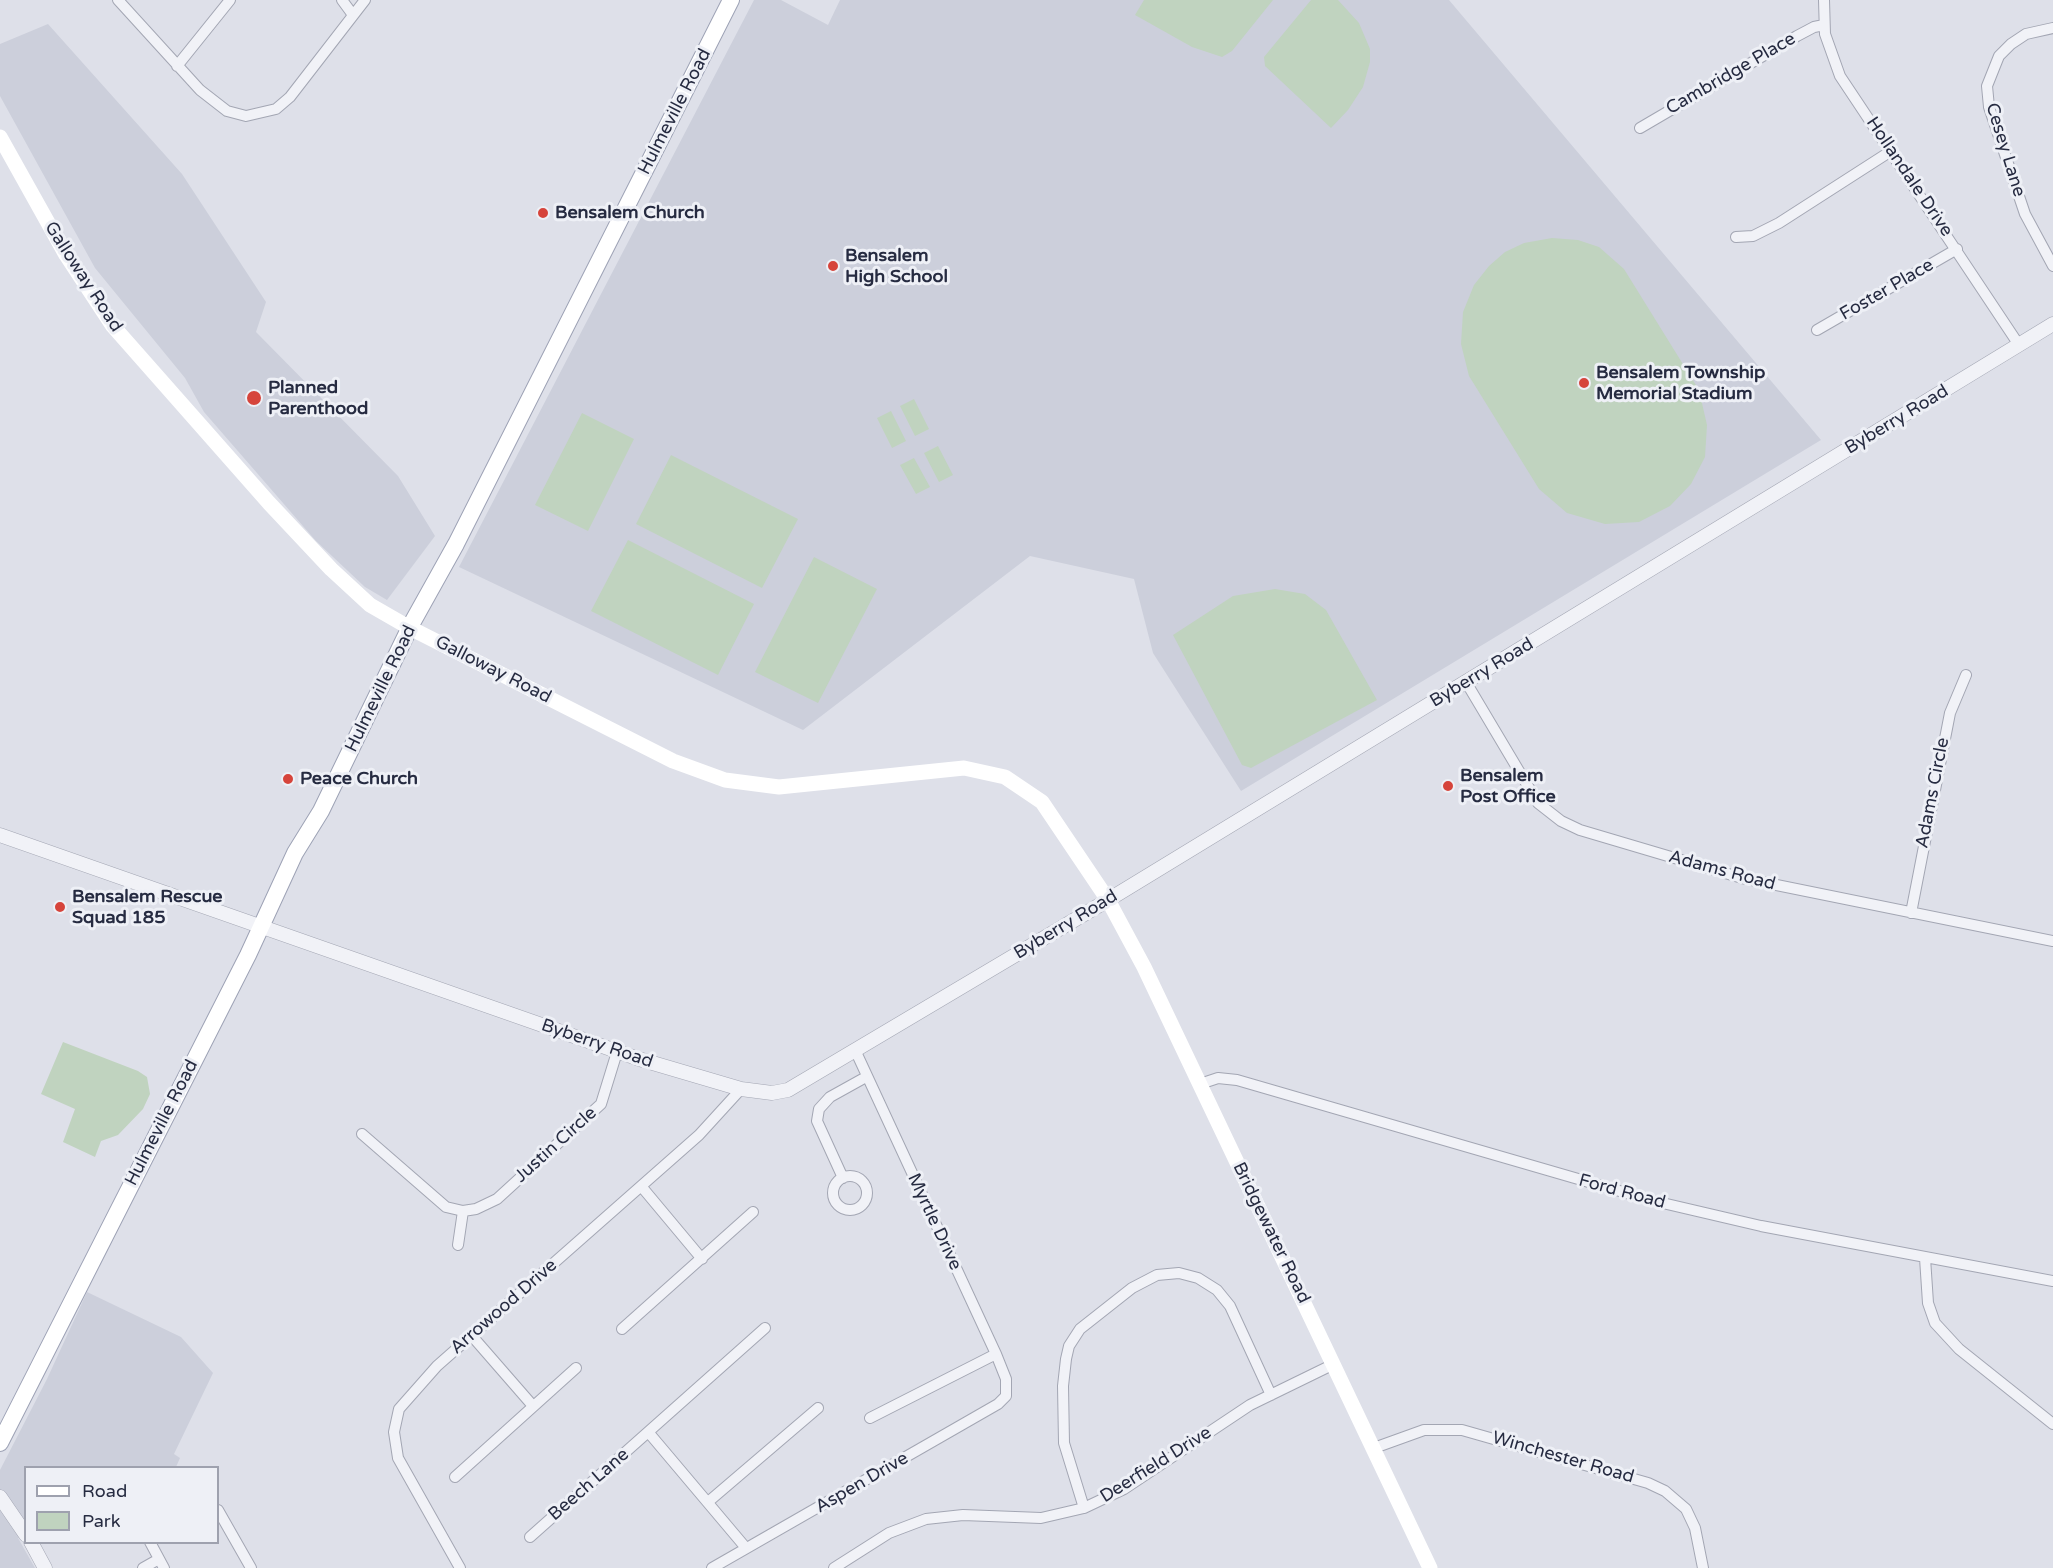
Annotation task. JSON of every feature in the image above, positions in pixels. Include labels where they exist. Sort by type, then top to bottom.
[{"type":"main road","name":"Hulmeville Road","points":[[0,1443],[248,955],[295,853],[323,807],[410,628],[456,544],[731,0]]},
{"type":"main road","name":"Galloway Road","points":[[0,137],[66,255],[119,333],[261,495],[331,570],[369,605],[673,761],[725,780],[779,788],[964,768],[1005,777],[1042,802],[1108,900]]},
{"type":"main road","name":"Bridgewater Road","points":[[1108,900],[1144,967],[1430,1568]]},
{"type":"street","points":[[118,0],[200,90],[227,111],[246,116],[267,113],[290,97],[365,0]]},
{"type":"street","points":[[177,66],[230,0]]},
{"type":"street","points":[[342,0],[353,15]]},
{"type":"street","name":"Hollandale Drive","points":[[1824,0],[1824,25],[1829,49],[1840,76],[2019,345]]},
{"type":"street","name":"Cambridge Place","points":[[1640,128],[1797,36],[1814,27],[1824,25]]},
{"type":"street","name":"Cesey Lane","points":[[2053,28],[2026,34],[2011,44],[1999,56],[1987,86],[1989,107],[2025,214],[2053,266]]},
{"type":"street","points":[[1736,237],[1754,236],[1779,223],[1891,151]]},
{"type":"street","name":"Foster Place","points":[[1817,330],[1957,249]]},
{"type":"street","name":"Byberry Road","points":[[0,835],[617,1052],[741,1089],[772,1093],[788,1090],[1108,900],[2053,324]]},
{"type":"street","name":"Adams Circle","points":[[1911,914],[1950,713],[1966,675]]},
{"type":"street","name":"Adams Road","points":[[1466,682],[1532,795],[1540,806],[1561,822],[1608,840],[1743,878],[1911,914],[2053,941]]},
{"type":"street","name":"Justin Circle","points":[[463,1211],[476,1209],[497,1199],[601,1104],[617,1052]]},
{"type":"street","name":"Myrtle Drive","points":[[855,1052],[863,1079],[996,1354],[1006,1379],[1007,1393]]},
{"type":"street","name":"Ford Road","points":[[1200,1084],[1218,1078],[1237,1080],[1654,1201],[1925,1258],[2053,1281]]},
{"type":"street","points":[[843,1178],[820,1128],[817,1115],[819,1109],[830,1097],[863,1079]]},
{"type":"street","name":"Arrowood Drive","points":[[460,1568],[398,1458],[394,1432],[396,1418],[406,1398],[437,1366],[699,1135],[741,1089]]},
{"type":"street","points":[[362,1134],[446,1207],[463,1211],[458,1245]]},
{"type":"street","points":[[641,1185],[702,1259]]},
{"type":"street","points":[[622,1329],[753,1212]]},
{"type":"street","points":[[1925,1258],[1928,1303],[1935,1323],[1959,1348],[2053,1424]]},
{"type":"street","points":[[1084,1508],[1064,1443],[1063,1386],[1066,1359],[1080,1329],[1132,1287],[1157,1275],[1179,1273],[1198,1278],[1217,1290],[1230,1306],[1270,1395]]},
{"type":"street","name":"Beech Lane","points":[[530,1537],[765,1328]]},
{"type":"street","points":[[472,1336],[533,1406]]},
{"type":"street","points":[[870,1418],[996,1354]]},
{"type":"street","name":"Deerfield Drive","points":[[834,1568],[889,1533],[926,1519],[963,1515],[1041,1518],[1084,1508],[1124,1489],[1250,1405],[1334,1364]]},
{"type":"street","points":[[455,1477],[576,1368]]},
{"type":"street","name":"Aspen Drive","points":[[712,1568],[998,1404],[1007,1393]]},
{"type":"street","points":[[708,1502],[818,1408]]},
{"type":"street","name":"Winchester Road","points":[[1374,1449],[1424,1430],[1462,1430],[1648,1483],[1670,1494],[1686,1509],[1695,1528],[1703,1568]]},
{"type":"street","points":[[649,1433],[746,1548]]},
{"type":"street","points":[[0,1497],[24,1532]]},
{"type":"street","points":[[219,1512],[251,1568]]},
{"type":"street","points":[[32,1544],[45,1568]]},
{"type":"street","points":[[143,1568],[162,1563],[151,1544]]},
{"type":"shaded area","points":[[754,0],[781,0],[828,25],[840,0],[1449,0],[1821,440],[1241,791],[1153,653],[1134,579],[1030,556],[803,730],[459,567]]},
{"type":"shaded area","points":[[48,24],[182,174],[266,302],[256,332],[398,476],[435,536],[387,600],[365,587],[316,541],[204,412],[185,378],[95,268],[0,96],[0,44]]},
{"type":"shaded area","points":[[87,1292],[181,1337],[213,1373],[174,1454],[180,1458],[176,1466],[24,1466],[24,1534],[18,1538],[35,1568],[0,1568],[0,1470],[47,1379]]},
{"type":"green space","points":[[1144,0],[1273,0],[1232,51],[1222,57],[1192,47],[1135,15]]},
{"type":"green space","points":[[1311,0],[1338,0],[1359,23],[1370,49],[1370,62],[1363,87],[1348,110],[1331,128],[1265,66],[1264,57]]},
{"type":"green space","name":"Bensalem Township Memorial Stadium","points":[[1552,238],[1578,240],[1599,247],[1624,269],[1699,390],[1707,425],[1705,457],[1691,484],[1670,506],[1639,522],[1605,524],[1567,513],[1539,489],[1469,376],[1461,344],[1463,312],[1474,285],[1489,266],[1505,252],[1524,243]]},
{"type":"green space","points":[[914,399],[929,429],[915,436],[900,406]]},
{"type":"green space","points":[[891,411],[906,441],[892,448],[877,418]]},
{"type":"green space","points":[[582,413],[634,439],[588,531],[535,505]]},
{"type":"green space","points":[[938,446],[953,475],[939,482],[924,453]]},
{"type":"green space","points":[[671,455],[798,519],[762,588],[636,524]]},
{"type":"green space","points":[[914,458],[930,487],[916,494],[900,465]]},
{"type":"green space","points":[[628,540],[754,604],[718,675],[591,611]]},
{"type":"green space","points":[[814,557],[877,589],[818,703],[755,672]]},
{"type":"green space","points":[[1275,589],[1305,594],[1326,610],[1377,700],[1251,768],[1242,765],[1173,635],[1233,596]]},
{"type":"green space","points":[[63,1042],[138,1071],[147,1077],[150,1094],[143,1109],[118,1135],[101,1141],[95,1157],[63,1142],[75,1109],[41,1094]]},
{"type":"place","name":"Bensalem Church","points":[[543,213]]},
{"type":"place","name":"Bensalem High School","points":[[833,266]]},
{"type":"place","name":"Bensalem Township Memorial Stadium","points":[[1584,383]]},
{"type":"place","name":"Planned Parenthood","points":[[254,398]]},
{"type":"place","name":"Peace Church","points":[[288,779]]},
{"type":"place","name":"Bensalem Post Office","points":[[1448,786]]},
{"type":"place","name":"Bensalem Rescue Squad 185","points":[[60,907]]}]
